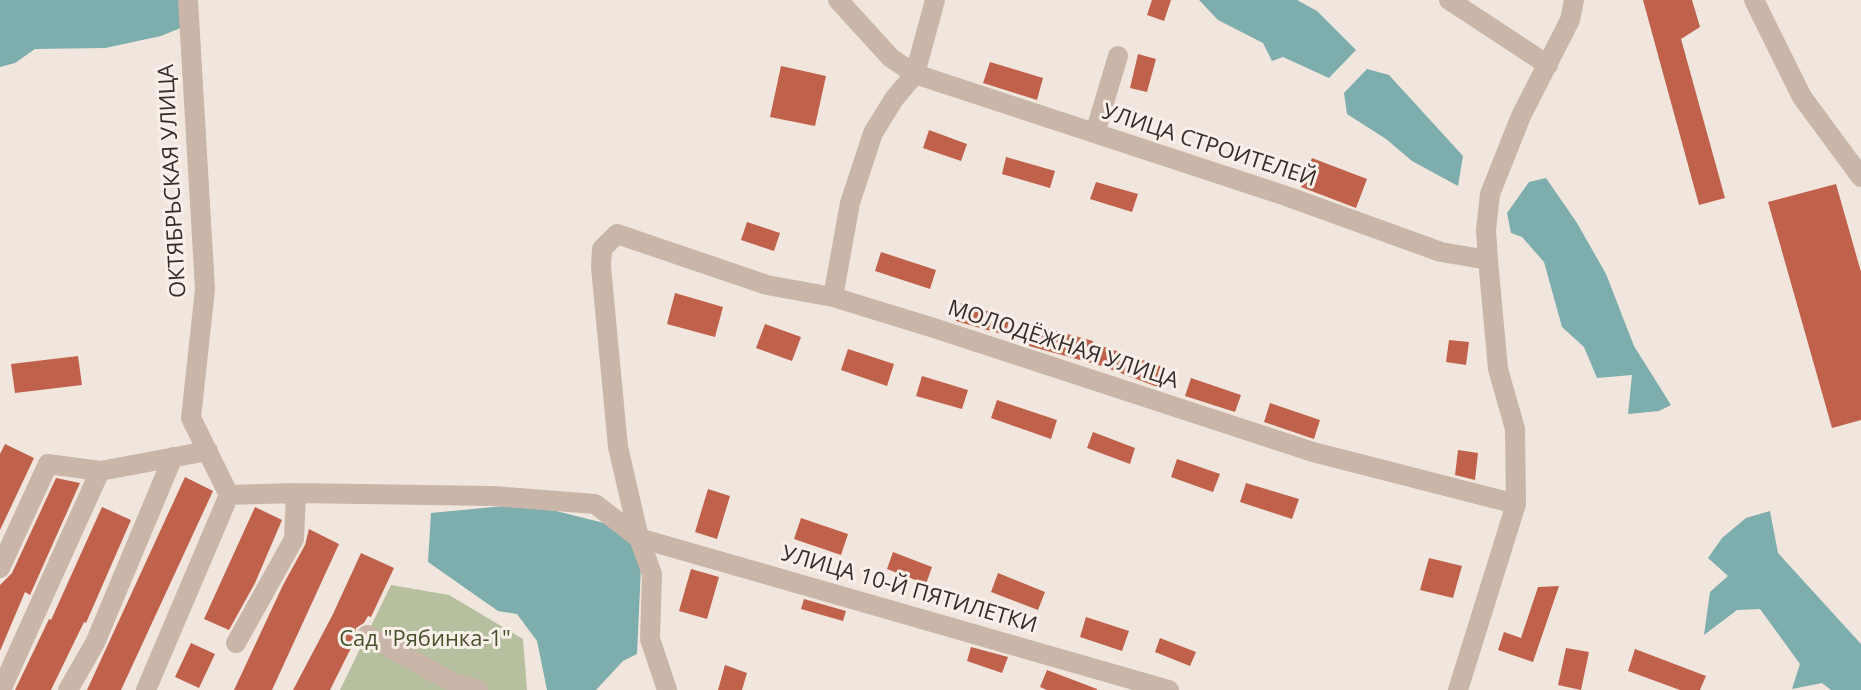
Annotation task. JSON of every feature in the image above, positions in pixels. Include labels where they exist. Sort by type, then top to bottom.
[{"type":"street","name":"ОКТЯБРЬСКАЯ УЛИЦА","points":[[188,0],[205,289],[191,418],[229,495]]},
{"type":"street","name":"УЛИЦА СТРОИТЕЛЕЙ","points":[[838,0],[891,58],[915,74],[1286,196],[1441,252],[1488,260]]},
{"type":"street","points":[[833,297],[850,203],[873,133],[894,99],[915,74],[935,0]]},
{"type":"street","points":[[1449,0],[1548,65]]},
{"type":"street","points":[[1458,690],[1516,504],[1515,429],[1498,369],[1488,260],[1486,230],[1490,194],[1521,116],[1570,20],[1574,0]]},
{"type":"street","points":[[1754,0],[1802,97],[1861,177]]},
{"type":"street","points":[[1095,133],[1118,56]]},
{"type":"street","name":"МОЛОДЁЖНАЯ УЛИЦА","points":[[639,538],[618,447],[601,267],[602,249],[617,234],[767,285],[833,297],[1313,452],[1516,504]]},
{"type":"street","points":[[0,568],[48,464],[100,471],[208,451]]},
{"type":"street","points":[[68,690],[95,643],[173,457]]},
{"type":"street","points":[[1,690],[100,471]]},
{"type":"street","points":[[236,643],[294,539],[296,493]]},
{"type":"street","points":[[146,690],[229,495],[296,493],[493,496],[595,504],[639,538],[652,574],[650,639],[667,690]]},
{"type":"street","name":"УЛИЦА 10-Й ПЯТИЛЕТКИ","points":[[639,538],[1168,689]]},
{"type":"street","points":[[367,635],[452,682],[478,690]]},
{"type":"green space","name":"Сад \"Рябинка-1\"","points":[[391,585],[449,595],[523,639],[527,690],[340,690]]},
{"type":"water","points":[[0,0],[185,0],[183,27],[161,36],[105,48],[35,49],[15,63],[0,67]]},
{"type":"water","points":[[1199,0],[1297,0],[1317,11],[1356,50],[1329,78],[1283,57],[1272,61],[1263,43],[1218,20]]},
{"type":"water","points":[[1367,69],[1389,75],[1463,156],[1458,186],[1412,161],[1386,139],[1347,114],[1344,93]]},
{"type":"water","points":[[1546,178],[1577,223],[1606,274],[1634,346],[1671,405],[1659,411],[1628,414],[1632,375],[1597,378],[1584,347],[1562,327],[1544,262],[1522,237],[1511,233],[1507,213],[1529,182]]},
{"type":"water","points":[[504,506],[556,511],[624,528],[641,567],[637,654],[623,661],[596,690],[547,690],[537,641],[517,614],[498,611],[428,562],[431,513]]},
{"type":"water","points":[[1770,511],[1778,553],[1861,644],[1861,690],[1831,690],[1822,683],[1792,689],[1800,664],[1760,609],[1737,610],[1704,635],[1710,592],[1728,576],[1708,558],[1722,538],[1746,518]]},
{"type":"building","points":[[1152,0],[1171,0],[1164,21],[1147,15]]},
{"type":"building","points":[[1643,0],[1692,0],[1700,27],[1681,39],[1725,198],[1699,205]]},
{"type":"building","points":[[1138,54],[1156,59],[1147,92],[1130,88]]},
{"type":"building","points":[[990,62],[1043,78],[1037,100],[983,83]]},
{"type":"building","points":[[781,66],[826,76],[815,126],[770,117]]},
{"type":"building","points":[[929,130],[967,144],[961,161],[923,148]]},
{"type":"building","points":[[1006,157],[1055,171],[1050,188],[1002,174]]},
{"type":"building","points":[[1312,158],[1367,179],[1356,208],[1301,187]]},
{"type":"building","points":[[1096,182],[1138,194],[1132,212],[1090,199]]},
{"type":"building","points":[[1836,184],[1861,272],[1861,420],[1832,428],[1768,202]]},
{"type":"building","points":[[747,222],[780,233],[774,251],[741,240]]},
{"type":"building","points":[[881,252],[936,270],[930,289],[875,271]]},
{"type":"building","points":[[675,293],[723,307],[715,337],[667,324]]},
{"type":"building","points":[[961,303],[1010,318],[1005,335],[956,321]]},
{"type":"building","points":[[765,324],[801,337],[792,361],[756,348]]},
{"type":"building","points":[[1035,325],[1093,341],[1166,368],[1160,388],[1102,366],[1029,346]]},
{"type":"building","points":[[1449,340],[1469,342],[1466,365],[1446,362]]},
{"type":"building","points":[[848,349],[894,364],[887,386],[841,370]]},
{"type":"building","points":[[78,356],[82,385],[15,393],[11,364]]},
{"type":"building","points":[[922,376],[968,390],[962,409],[916,396]]},
{"type":"building","points":[[1191,378],[1241,395],[1235,412],[1185,396]]},
{"type":"building","points":[[997,400],[1057,420],[1051,439],[991,418]]},
{"type":"building","points":[[1270,403],[1320,420],[1314,439],[1264,422]]},
{"type":"building","points":[[1093,432],[1135,448],[1130,464],[1087,448]]},
{"type":"building","points":[[5,444],[34,458],[0,530],[0,454]]},
{"type":"building","points":[[1458,450],[1478,453],[1475,480],[1455,475]]},
{"type":"building","points":[[1177,459],[1220,474],[1213,492],[1171,477]]},
{"type":"building","points":[[185,477],[213,491],[121,690],[87,690]]},
{"type":"building","points":[[56,478],[80,483],[30,595],[25,592],[0,651],[0,585],[12,573]]},
{"type":"building","points":[[1246,483],[1299,499],[1292,519],[1240,502]]},
{"type":"building","points":[[708,489],[730,496],[717,539],[695,532]]},
{"type":"building","points":[[102,507],[131,520],[86,623],[51,690],[15,690],[51,620]]},
{"type":"building","points":[[255,507],[282,520],[255,583],[229,630],[204,619]]},
{"type":"building","points":[[801,518],[848,534],[841,555],[794,539]]},
{"type":"building","points":[[309,529],[339,544],[272,690],[234,690],[305,545]]},
{"type":"building","points":[[893,552],[932,567],[926,584],[887,569]]},
{"type":"building","points":[[361,553],[394,568],[371,617],[368,616],[356,628],[355,640],[330,690],[293,690],[333,614]]},
{"type":"building","points":[[1429,558],[1462,566],[1453,598],[1420,590]]},
{"type":"building","points":[[691,569],[719,577],[707,619],[679,611]]},
{"type":"building","points":[[998,573],[1045,592],[1038,610],[991,592]]},
{"type":"building","points":[[1559,586],[1533,662],[1498,650],[1504,632],[1521,638],[1538,587]]},
{"type":"building","points":[[804,599],[846,611],[843,621],[801,609]]},
{"type":"building","points":[[1086,617],[1129,631],[1122,651],[1080,637]]},
{"type":"building","points":[[1160,638],[1196,652],[1190,666],[1155,652]]},
{"type":"building","points":[[191,643],[215,654],[199,688],[175,677]]},
{"type":"building","points":[[971,647],[1008,657],[1002,673],[967,661]]},
{"type":"building","points":[[1566,648],[1589,652],[1581,690],[1558,685]]},
{"type":"building","points":[[1635,649],[1706,676],[1700,690],[1680,690],[1628,671]]},
{"type":"building","points":[[725,665],[747,673],[742,690],[718,690]]},
{"type":"building","points":[[1047,670],[1097,690],[1047,690],[1040,687]]}]
